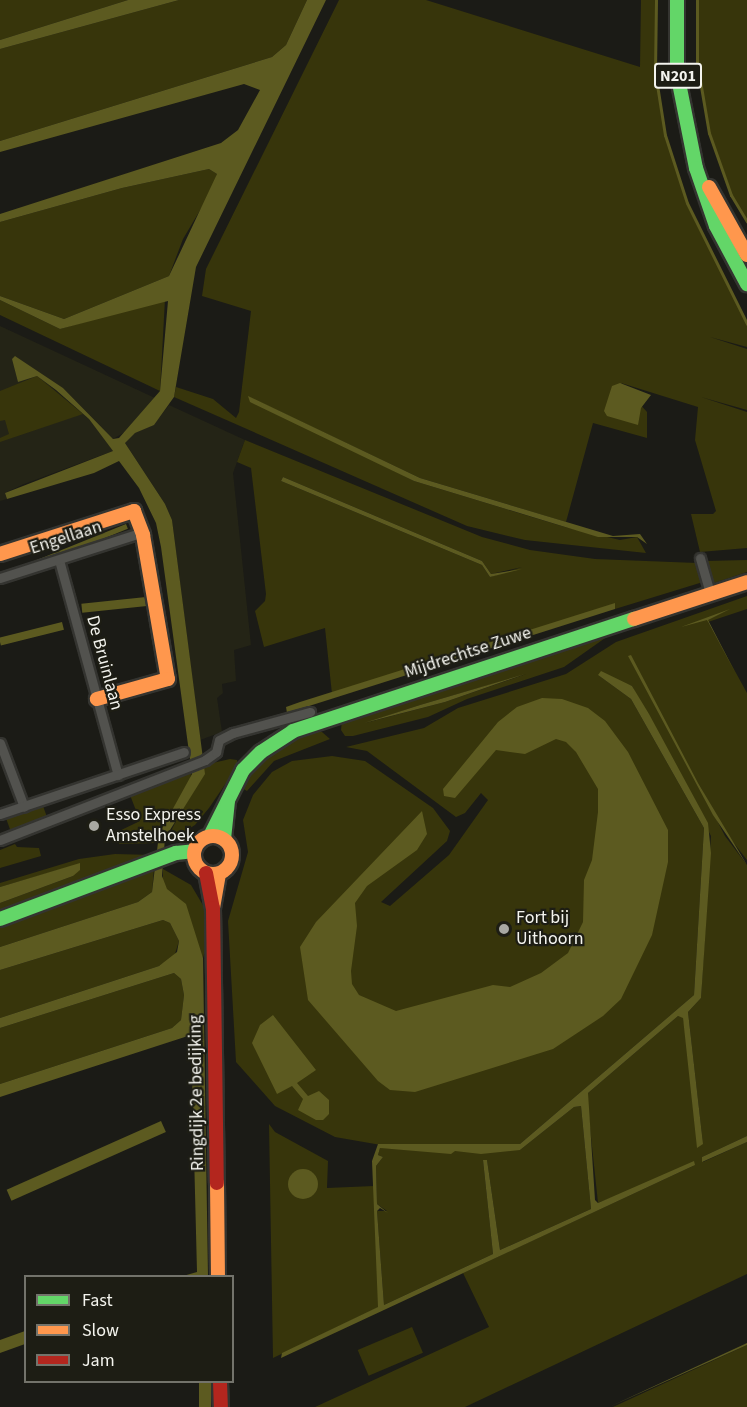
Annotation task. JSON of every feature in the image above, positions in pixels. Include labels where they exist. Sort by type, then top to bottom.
[{"type":"street","name":"N201","points":[[678,0],[677,73],[700,185],[716,226],[747,284]]},
{"type":"street","name":"N201","points":[[692,150],[747,255]]},
{"type":"street","name":"Engellaan","points":[[0,554],[135,511],[143,532],[0,578]]},
{"type":"street","points":[[98,699],[168,679],[143,532]]},
{"type":"street","points":[[700,558],[710,594]]},
{"type":"street","name":"De Bruinlaan","points":[[59,560],[118,776]]},
{"type":"street","name":"Mijdrechtse Zuwe","points":[[212,874],[232,858],[217,838],[228,799],[252,760],[293,731],[747,582]]},
{"type":"street","points":[[0,840],[205,760],[216,752],[219,740],[226,736],[310,712]]},
{"type":"street","points":[[0,743],[24,807]]},
{"type":"street","points":[[0,814],[184,752]]},
{"type":"street","points":[[194,856],[200,841],[217,838]]},
{"type":"street","points":[[0,919],[152,864],[194,856]]},
{"type":"street","points":[[194,856],[212,874]]},
{"type":"street","name":"Ringdijk 2e bedijking","points":[[212,874],[218,1275]]},
{"type":"street","points":[[220,1383],[220,1407]]},
{"type":"shaded area","points":[[0,0],[128,0],[0,40]]},
{"type":"shaded area","points":[[128,0],[179,0],[0,49],[0,40]]},
{"type":"shaded area","points":[[179,0],[307,0],[286,45],[272,57],[0,141],[0,49]]},
{"type":"shaded area","points":[[307,0],[326,0],[196,267],[174,397],[154,425],[135,433],[125,443],[165,504],[172,520],[205,774],[165,838],[162,876],[167,889],[186,904],[203,958],[208,1275],[186,1275],[197,1272],[191,1035],[0,1097],[0,1084],[172,1028],[181,1020],[184,995],[181,979],[174,973],[0,1028],[0,1018],[159,966],[177,952],[179,941],[170,923],[163,920],[0,970],[0,947],[138,902],[152,892],[159,834],[192,774],[161,547],[156,523],[139,488],[119,461],[94,473],[7,499],[5,493],[113,451],[89,419],[37,376],[18,382],[12,359],[15,356],[63,388],[113,439],[119,438],[160,391],[168,301],[60,329],[0,300],[0,296],[64,319],[169,276],[217,174],[209,169],[122,188],[0,222],[0,214],[221,143],[238,130],[260,90],[244,84],[0,152],[0,141],[272,57],[286,45]]},
{"type":"shaded area","points":[[339,0],[426,0],[640,67],[641,0],[656,0],[655,72],[665,135],[687,203],[747,324],[747,347],[710,337],[747,349],[747,410],[701,397],[747,412],[747,548],[700,552],[691,514],[713,514],[716,511],[695,440],[698,407],[621,383],[647,412],[647,438],[593,423],[566,522],[420,478],[249,397],[414,481],[565,527],[620,540],[637,537],[646,553],[525,540],[467,526],[174,397],[176,387],[213,399],[236,418],[239,412],[251,311],[202,296],[206,269]]},
{"type":"shaded area","points":[[697,0],[747,0],[747,222],[731,195],[709,133],[697,63]]},
{"type":"shaded area","points":[[209,169],[217,174],[215,185],[183,239],[169,276],[64,319],[0,296],[0,222],[122,188]]},
{"type":"shaded area","points":[[165,299],[160,391],[0,315],[0,300],[60,329]]},
{"type":"shaded area","points":[[0,326],[155,398],[130,429],[113,439],[63,388],[15,356],[89,419],[113,451],[24,484],[5,493],[7,499],[0,501]]},
{"type":"shaded area","points":[[37,376],[83,414],[0,442],[0,438],[9,434],[5,420],[0,421],[0,391]]},
{"type":"shaded area","points":[[620,383],[651,395],[641,408],[638,425],[607,416],[604,411],[612,386]]},
{"type":"shaded area","points":[[248,396],[420,478],[613,536],[640,534],[647,544],[637,537],[598,537],[414,481],[250,402]]},
{"type":"shaded area","points":[[169,405],[245,440],[233,473],[251,645],[234,650],[236,681],[222,684],[223,693],[217,698],[222,732],[200,740],[172,520],[165,504],[125,443],[135,433],[154,424]]},
{"type":"shaded area","points":[[245,440],[482,537],[530,550],[595,559],[697,563],[703,582],[615,609],[614,604],[332,694],[325,628],[264,647],[255,611],[265,601],[266,594],[251,468],[237,462]],"holes":[[[283,477],[482,561],[491,574],[522,567],[490,577],[482,565],[281,481]]]},
{"type":"shaded area","points":[[283,477],[482,561],[491,574],[522,569],[490,577],[482,565],[281,481]]},
{"type":"shaded area","points":[[126,524],[128,529],[5,578],[3,574]]},
{"type":"shaded area","points":[[747,560],[747,572],[711,584],[706,561]]},
{"type":"shaded area","points":[[747,596],[747,609],[708,622],[747,693],[747,860],[726,833],[698,783],[725,836],[747,865],[747,1136],[702,1157],[703,1162],[747,1142],[747,1274],[465,1407],[315,1407],[489,1327],[463,1273],[695,1165],[598,1203],[587,1099],[588,1093],[678,1016],[683,1017],[703,1144],[688,1012],[701,998],[711,836],[632,686],[598,675],[631,699],[704,828],[694,995],[520,1144],[381,1145],[335,1137],[275,1106],[236,1062],[228,921],[248,852],[243,820],[253,795],[272,772],[292,761],[332,756],[365,761],[433,808],[450,831],[447,841],[381,902],[390,906],[449,855],[488,800],[481,793],[465,813],[456,817],[367,751],[346,747],[424,728],[458,708],[566,674],[616,642]]},
{"type":"shaded area","points":[[146,597],[147,606],[82,613],[81,604]]},
{"type":"shaded area","points":[[615,603],[615,609],[287,713],[286,707],[300,702]]},
{"type":"shaded area","points":[[730,609],[708,620],[736,674],[707,620],[681,627]]},
{"type":"shaded area","points":[[62,622],[64,630],[1,645],[0,637]]},
{"type":"shaded area","points":[[608,636],[564,667],[467,699],[428,717],[353,736],[345,736],[341,730],[342,719]],"holes":[[[526,674],[445,702],[365,723]]]},
{"type":"shaded area","points":[[631,655],[698,783],[747,865],[713,815],[628,656]]},
{"type":"shaded area","points":[[601,671],[632,686],[708,823],[711,853],[701,998],[688,1012],[703,1144],[697,1148],[683,1018],[678,1016],[588,1093],[595,1200],[598,1203],[694,1161],[695,1165],[281,1358],[282,1353],[378,1307],[372,1161],[378,1144],[520,1144],[694,995],[704,828],[631,699],[598,675]],"holes":[[[581,1106],[591,1209],[500,1250],[487,1160],[483,1160],[493,1254],[384,1305],[377,1211],[380,1208],[388,1213],[377,1204],[376,1166],[383,1157],[378,1155],[380,1148],[451,1154],[455,1151],[481,1154],[520,1150],[574,1107]]]},
{"type":"shaded area","points":[[525,674],[445,702],[364,723],[420,705]]},
{"type":"shaded area","points":[[542,698],[562,699],[588,708],[605,721],[628,752],[668,830],[668,862],[652,935],[621,999],[603,1016],[553,1049],[415,1092],[390,1090],[378,1081],[308,1000],[300,947],[316,922],[422,811],[427,834],[417,850],[367,886],[355,903],[357,926],[351,971],[352,984],[359,995],[396,1011],[493,985],[510,987],[541,973],[568,953],[583,922],[584,880],[592,860],[598,812],[598,789],[576,752],[566,742],[556,739],[525,754],[496,750],[455,798],[444,796],[443,789],[498,722],[517,707]]},
{"type":"shaded area","points":[[311,731],[322,732],[330,739],[274,761],[247,791],[240,787],[266,755]]},
{"type":"shaded area","points":[[230,759],[237,760],[237,767],[209,808],[195,825],[165,843],[204,765]]},
{"type":"shaded area","points":[[192,769],[189,785],[158,843],[119,844],[117,832],[140,821],[130,795]]},
{"type":"shaded area","points":[[43,806],[47,817],[10,831],[6,819]]},
{"type":"shaded area","points":[[15,844],[17,847],[39,848],[41,856],[0,868],[0,850]]},
{"type":"shaded area","points":[[115,854],[153,855],[0,914],[0,903],[73,876],[79,864],[0,887],[0,883],[79,859]]},
{"type":"shaded area","points":[[80,863],[80,870],[73,876],[0,903],[0,887]]},
{"type":"shaded area","points":[[154,868],[152,892],[138,902],[0,947],[0,925]]},
{"type":"shaded area","points":[[163,869],[191,885],[207,912],[208,940],[203,958],[163,883]]},
{"type":"shaded area","points":[[163,920],[170,923],[179,941],[174,957],[159,966],[0,1018],[0,970]]},
{"type":"shaded area","points":[[174,973],[181,979],[184,995],[181,1020],[172,1028],[0,1084],[0,1028]]},
{"type":"shaded area","points":[[273,1015],[316,1070],[297,1083],[308,1096],[319,1091],[329,1100],[329,1114],[323,1120],[316,1120],[298,1110],[303,1099],[292,1086],[277,1094],[252,1043],[260,1025]]},
{"type":"shaded area","points":[[581,1106],[591,1209],[500,1250],[487,1160],[483,1160],[493,1254],[384,1305],[377,1211],[387,1211],[377,1204],[376,1166],[383,1157],[378,1155],[380,1148],[520,1150],[574,1107]]},
{"type":"shaded area","points":[[161,1121],[166,1132],[11,1201],[7,1190]]},
{"type":"shaded area","points":[[269,1124],[275,1132],[328,1161],[327,1188],[374,1186],[379,1307],[273,1358]]},
{"type":"shaded area","points":[[747,1136],[747,1142],[702,1162],[702,1157]]},
{"type":"shaded area","points":[[303,1169],[314,1173],[318,1184],[314,1195],[303,1199],[292,1195],[288,1184],[292,1173]]},
{"type":"shaded area","points":[[412,1327],[423,1353],[369,1376],[358,1350]]},
{"type":"shaded area","points":[[24,1331],[24,1344],[0,1353],[0,1340]]},
{"type":"shaded area","points":[[747,1343],[747,1345],[609,1407]]},
{"type":"shaded area","points":[[747,1345],[747,1407],[613,1407]]},
{"type":"shaded area","points":[[199,1383],[211,1383],[211,1407],[199,1407]]},
{"type":"waterway","points":[[656,0],[655,72],[665,135],[687,203],[747,324]]},
{"type":"waterway","points":[[697,0],[697,63],[709,133],[731,195],[747,222]]},
{"type":"traffic: fast","points":[[677,0],[677,73],[696,168],[716,226],[747,284]]},
{"type":"traffic: fast","points":[[210,836],[243,770],[261,752],[293,731],[634,619]]},
{"type":"traffic: fast","points":[[224,839],[228,801]]},
{"type":"traffic: fast","points":[[0,919],[176,853],[194,851]]},
{"type":"traffic: slow","points":[[709,187],[747,255]]},
{"type":"traffic: slow","points":[[0,554],[134,511],[143,535],[168,679],[97,699]]},
{"type":"traffic: slow","points":[[634,619],[747,582]]},
{"type":"traffic: slow","points":[[213,836],[227,841],[232,855],[227,869],[213,874],[199,869],[194,855],[199,841],[213,836]]},
{"type":"traffic: slow","points":[[213,908],[219,874]]},
{"type":"traffic: slow","points":[[217,1183],[218,1275]]},
{"type":"traffic: jam","points":[[206,873],[213,908],[217,1183]]},
{"type":"traffic: jam","points":[[220,1383],[221,1407]]},
{"type":"place","name":"Esso Express Amstelhoek","points":[[94,826]]},
{"type":"place","name":"Fort bij Uithoorn","points":[[504,929]]}]
